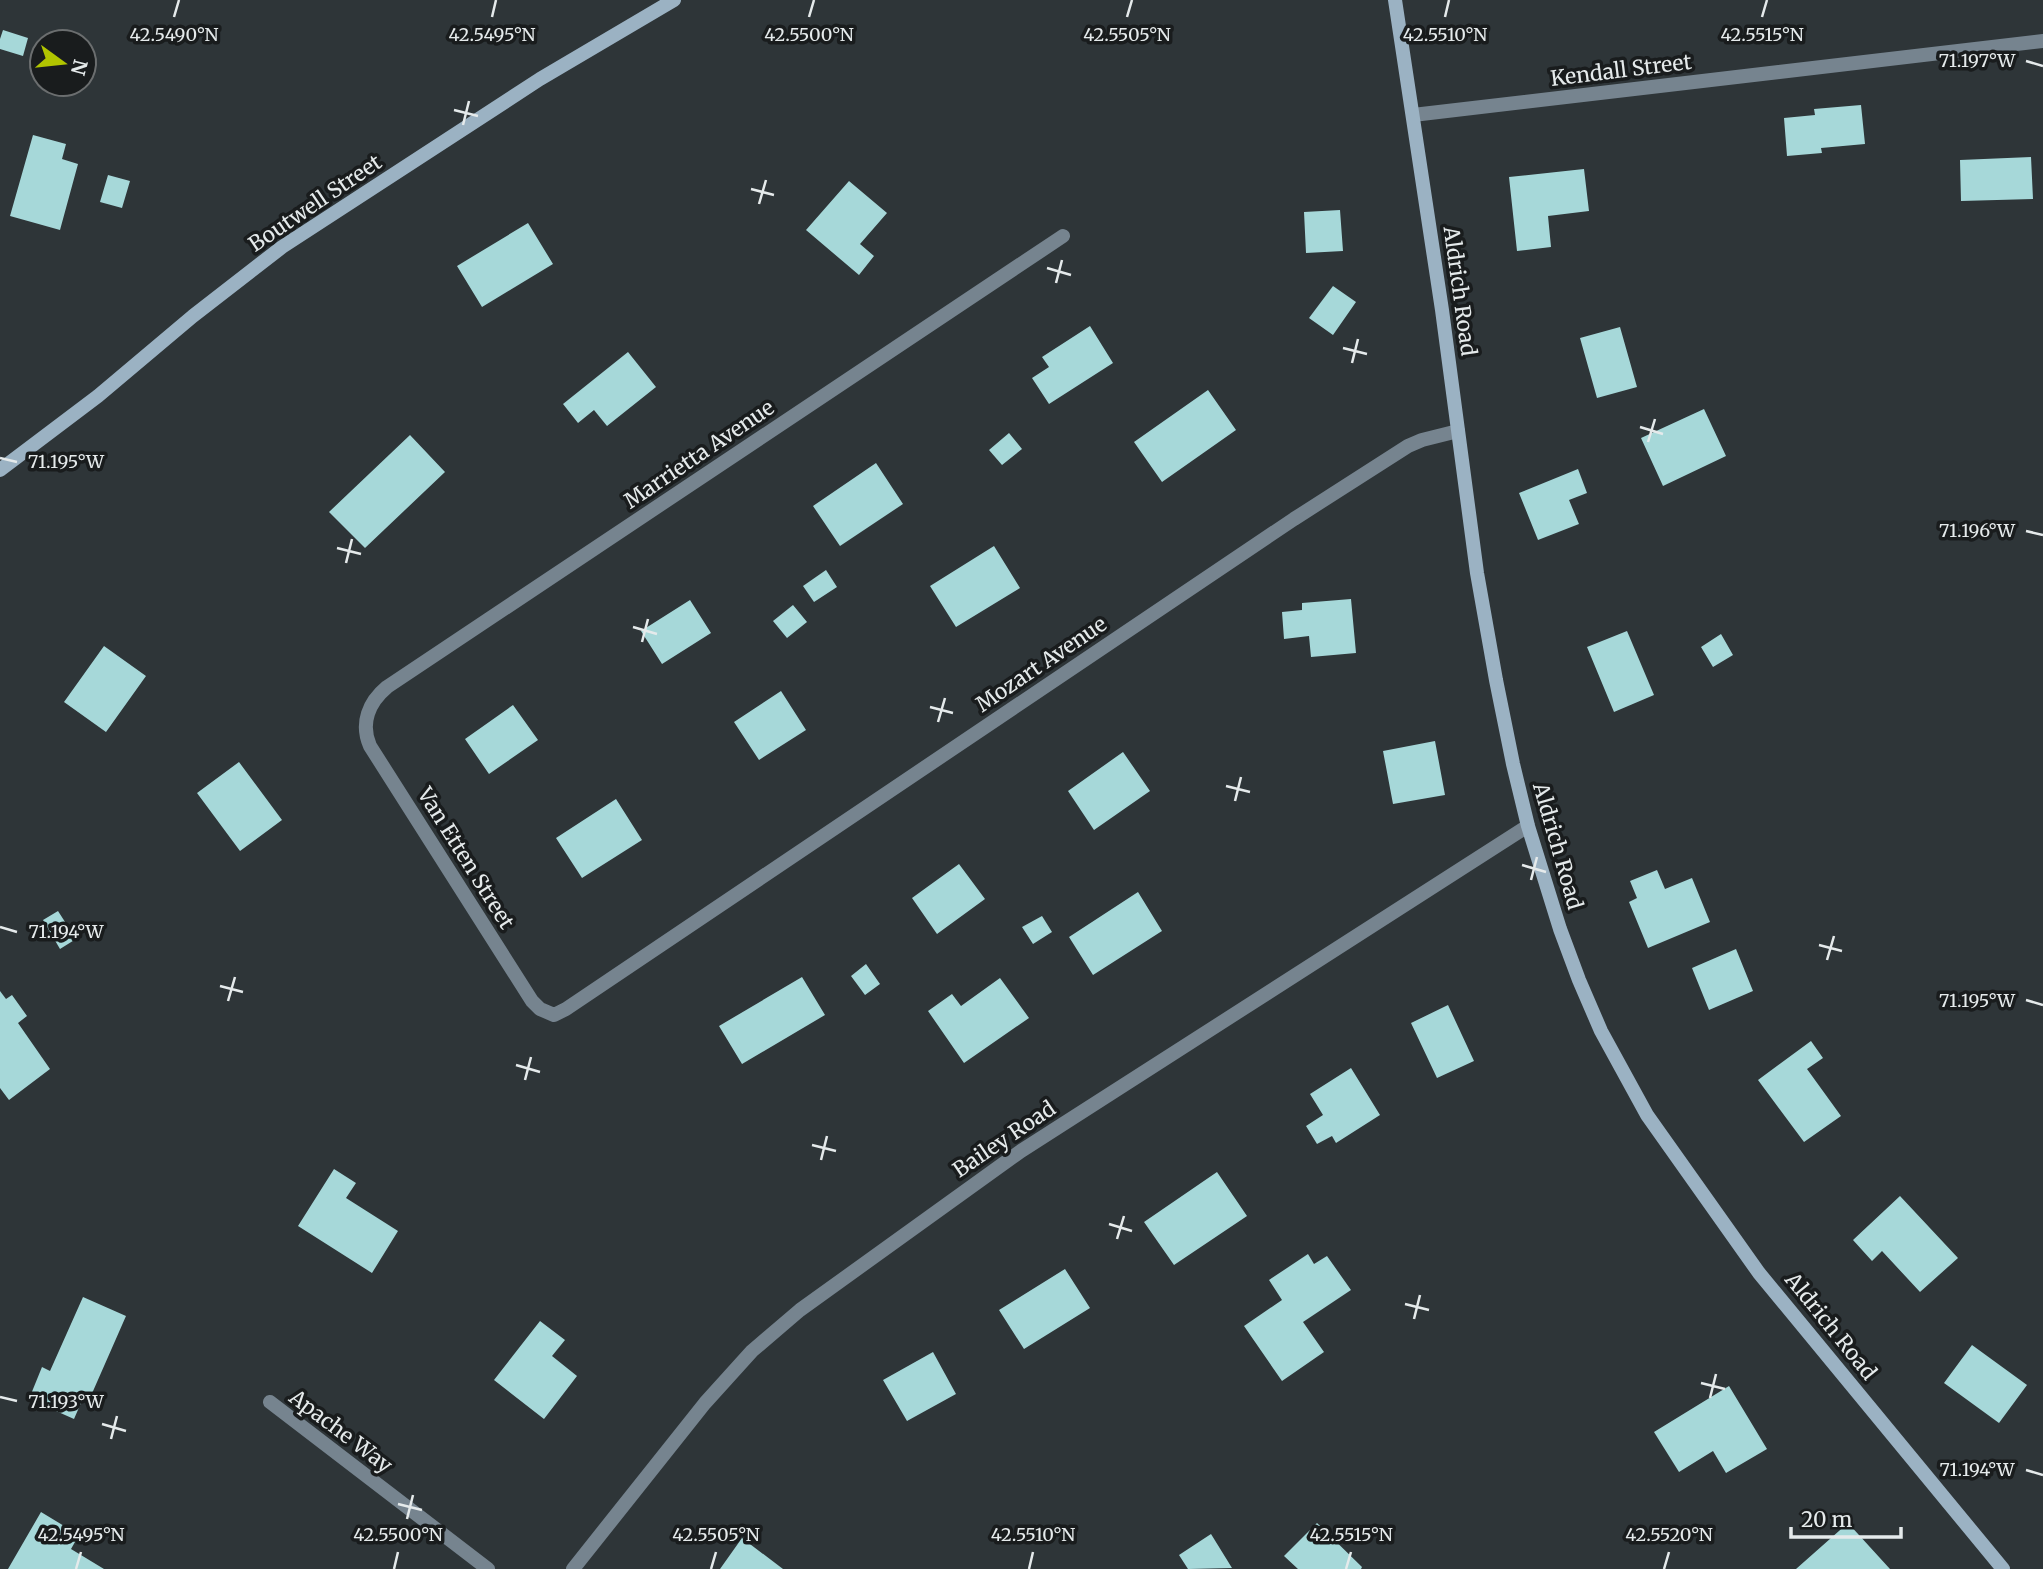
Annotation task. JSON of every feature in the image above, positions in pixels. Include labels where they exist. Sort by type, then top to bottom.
[{"type":"street","name":"Boutwell Street","points":[[0,470],[98,396],[193,316],[282,247],[540,79],[674,0]]},
{"type":"street","name":"Aldrich Road","points":[[1395,0],[1477,573],[1510,752],[1528,827],[1579,980],[1601,1031],[1647,1115],[1759,1273],[2003,1569]]},
{"type":"street","name":"Kendall Street","points":[[1413,115],[2043,41]]},
{"type":"street","name":"Marrietta Avenue","points":[[367,715],[375,698],[387,687],[1063,236]]},
{"type":"street","name":"Mozart Avenue","points":[[549,1014],[559,1014],[1294,519],[1408,446],[1458,431]]},
{"type":"street","name":"Van Etten Street","points":[[367,715],[365,731],[370,746],[532,1001],[549,1014]]},
{"type":"street","name":"Bailey Road","points":[[573,1569],[705,1403],[752,1351],[800,1310],[1021,1151],[1528,827]]},
{"type":"street","name":"Apache Way","points":[[270,1402],[488,1569]]},
{"type":"building","points":[[3,30],[28,38],[23,56],[0,49]]},
{"type":"building","points":[[1861,105],[1865,144],[1821,148],[1822,153],[1787,156],[1784,118],[1815,115],[1814,109]]},
{"type":"building","points":[[33,135],[66,144],[62,159],[78,164],[60,230],[10,216]]},
{"type":"building","points":[[2031,157],[2033,199],[1961,201],[1960,160]]},
{"type":"building","points":[[1584,169],[1589,211],[1548,216],[1551,247],[1517,251],[1509,177]]},
{"type":"building","points":[[108,175],[130,181],[122,208],[100,202]]},
{"type":"building","points":[[849,181],[887,213],[860,244],[874,256],[859,275],[806,230]]},
{"type":"building","points":[[1340,210],[1343,251],[1306,253],[1304,212]]},
{"type":"building","points":[[528,223],[553,264],[482,307],[457,266]]},
{"type":"building","points":[[1333,286],[1356,302],[1333,335],[1309,318]]},
{"type":"building","points":[[1090,326],[1113,363],[1049,404],[1032,378],[1049,367],[1042,357]]},
{"type":"building","points":[[1620,327],[1637,387],[1597,398],[1580,338]]},
{"type":"building","points":[[628,352],[656,387],[607,426],[594,410],[578,423],[563,404]]},
{"type":"building","points":[[1208,390],[1236,430],[1162,482],[1134,442]]},
{"type":"building","points":[[1704,409],[1726,456],[1663,486],[1641,438]]},
{"type":"building","points":[[1009,433],[1022,449],[1002,465],[989,450]]},
{"type":"building","points":[[410,435],[445,472],[365,548],[329,512]]},
{"type":"building","points":[[876,463],[903,504],[840,546],[813,506]]},
{"type":"building","points":[[1578,469],[1587,493],[1569,500],[1579,524],[1538,540],[1519,493]]},
{"type":"building","points":[[994,546],[1020,588],[956,627],[930,586]]},
{"type":"building","points":[[826,570],[837,587],[814,602],[803,586]]},
{"type":"building","points":[[1351,599],[1356,653],[1311,657],[1309,636],[1284,639],[1282,612],[1302,610],[1302,603]]},
{"type":"building","points":[[690,600],[711,633],[662,664],[641,631]]},
{"type":"building","points":[[793,605],[807,622],[787,638],[773,621]]},
{"type":"building","points":[[1627,631],[1654,695],[1614,712],[1587,647]]},
{"type":"building","points":[[1721,634],[1733,655],[1713,667],[1701,647]]},
{"type":"building","points":[[104,646],[146,676],[106,732],[64,702]]},
{"type":"building","points":[[781,691],[806,730],[759,760],[734,722]]},
{"type":"building","points":[[513,705],[538,740],[489,774],[465,739]]},
{"type":"building","points":[[1435,741],[1445,795],[1393,804],[1383,751]]},
{"type":"building","points":[[1123,752],[1150,791],[1094,830],[1068,791]]},
{"type":"building","points":[[239,762],[282,820],[240,851],[197,793]]},
{"type":"building","points":[[616,799],[642,840],[582,878],[556,838]]},
{"type":"building","points":[[959,864],[985,899],[937,934],[912,898]]},
{"type":"building","points":[[1657,870],[1665,889],[1692,878],[1710,922],[1648,948],[1629,902],[1637,898],[1630,881]]},
{"type":"building","points":[[1138,892],[1162,931],[1093,975],[1069,937]]},
{"type":"building","points":[[58,911],[76,939],[60,949],[43,920]]},
{"type":"building","points":[[1042,916],[1052,932],[1033,944],[1022,927]]},
{"type":"building","points":[[1736,949],[1753,991],[1709,1010],[1692,968]]},
{"type":"building","points":[[866,964],[880,984],[865,995],[851,976]]},
{"type":"building","points":[[802,977],[825,1015],[742,1064],[719,1026]]},
{"type":"building","points":[[1000,978],[1029,1018],[964,1063],[928,1011],[952,994],[961,1006]]},
{"type":"building","points":[[0,991],[6,999],[12,995],[27,1016],[18,1023],[50,1069],[9,1100],[0,1088]]},
{"type":"building","points":[[1448,1005],[1474,1061],[1437,1078],[1411,1023]]},
{"type":"building","points":[[1811,1041],[1823,1058],[1807,1069],[1841,1116],[1804,1142],[1758,1080]]},
{"type":"building","points":[[1351,1068],[1380,1115],[1336,1143],[1332,1136],[1317,1144],[1306,1126],[1323,1115],[1310,1094]]},
{"type":"building","points":[[334,1169],[356,1183],[346,1198],[398,1231],[372,1273],[298,1226]]},
{"type":"building","points":[[1217,1172],[1247,1216],[1174,1265],[1144,1222]]},
{"type":"building","points":[[1900,1196],[1958,1258],[1920,1292],[1882,1251],[1872,1261],[1853,1240]]},
{"type":"building","points":[[1308,1254],[1314,1264],[1327,1256],[1351,1290],[1303,1322],[1324,1352],[1282,1381],[1244,1326],[1282,1300],[1269,1280]]},
{"type":"building","points":[[1065,1269],[1090,1308],[1024,1349],[999,1310]]},
{"type":"building","points":[[83,1297],[126,1316],[90,1398],[84,1396],[74,1419],[29,1399],[42,1367],[50,1371]]},
{"type":"building","points":[[540,1321],[565,1340],[552,1356],[577,1376],[544,1419],[494,1380]]},
{"type":"building","points":[[1972,1345],[2027,1385],[1999,1423],[1944,1383]]},
{"type":"building","points":[[933,1352],[956,1394],[907,1421],[883,1380]]},
{"type":"building","points":[[1729,1386],[1767,1449],[1726,1473],[1713,1451],[1679,1472],[1654,1432]]},
{"type":"building","points":[[41,1512],[79,1535],[71,1549],[104,1569],[8,1569]]},
{"type":"building","points":[[1317,1523],[1362,1567],[1361,1569],[1298,1569],[1284,1556]]},
{"type":"building","points":[[1848,1523],[1890,1569],[1796,1569]]},
{"type":"building","points":[[1211,1534],[1232,1568],[1188,1569],[1179,1555]]},
{"type":"building","points":[[742,1538],[783,1569],[720,1569]]}]
